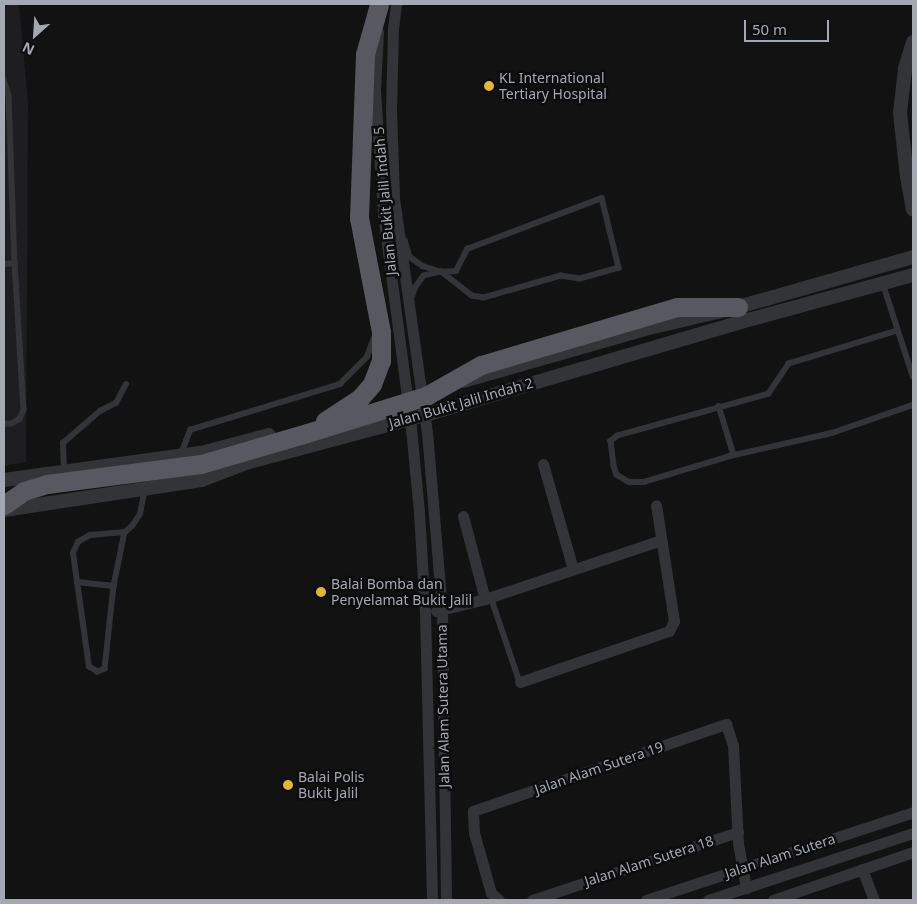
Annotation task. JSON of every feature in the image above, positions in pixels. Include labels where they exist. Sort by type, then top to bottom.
[{"type":"highway","points":[[308,433],[360,398],[372,384],[380,361],[381,332],[359,218],[365,54],[385,4]]},
{"type":"highway","points":[[4,505],[24,490],[48,484],[201,464],[308,433],[426,396],[481,365],[677,307],[738,307]]},
{"type":"street","name":"Jalan Bukit Jalil Indah 5","points":[[385,4],[393,29],[391,110],[396,214],[422,393]]},
{"type":"street","name":"Jalan Bukit Jalil Indah 5","points":[[385,4],[375,89],[383,214],[410,418]]},
{"type":"street","points":[[913,42],[906,69],[900,113],[907,176],[913,209]]},
{"type":"street","name":"Jalan Bukit Jalil Indah 2","points":[[4,480],[205,452],[422,393],[649,328],[738,307],[913,257]]},
{"type":"street","name":"Jalan Bukit Jalil Indah 2","points":[[4,510],[202,480],[249,462],[424,415],[752,319],[913,275]]},
{"type":"street","name":"Jalan Alam Sutera Utama","points":[[422,393],[442,610],[446,900]]},
{"type":"street","name":"Jalan Alam Sutera Utama","points":[[410,418],[425,612],[432,900]]},
{"type":"street","points":[[543,464],[573,569]]},
{"type":"street","points":[[520,682],[669,631],[674,621],[656,505]]},
{"type":"street","points":[[463,516],[488,598]]},
{"type":"street","points":[[425,612],[442,610],[488,598],[661,540]]},
{"type":"street","points":[[421,568],[438,569]]},
{"type":"street","name":"Jalan Alam Sutera 19","points":[[499,900],[491,893],[474,833],[473,811],[726,724],[733,745],[738,832]]},
{"type":"street","name":"Jalan Alam Sutera","points":[[652,899],[913,812]]},
{"type":"street","points":[[738,832],[746,888]]},
{"type":"street","name":"Jalan Alam Sutera 18","points":[[532,900],[738,832]]},
{"type":"street","name":"Jalan Alam Sutera","points":[[708,900],[913,833]]},
{"type":"street","points":[[773,900],[913,852]]},
{"type":"street","points":[[862,869],[874,900]]},
{"type":"lane","points":[[4,79],[9,95],[14,263],[24,410],[20,419],[12,424],[4,424]]},
{"type":"lane","points":[[4,138],[11,138]]},
{"type":"lane","points":[[396,214],[410,257],[423,266],[441,272],[472,296],[484,298],[562,276],[580,279],[619,268],[602,198],[467,249],[456,271],[441,272],[424,276],[416,287],[409,307]]},
{"type":"lane","points":[[180,456],[190,430],[340,384],[368,357],[375,334],[356,229]]},
{"type":"lane","points":[[4,264],[14,263]]},
{"type":"lane","points":[[883,284],[913,376]]},
{"type":"lane","points":[[897,331],[789,364],[769,394],[719,406],[618,436],[611,441],[616,475],[629,482],[644,482],[734,455],[832,433],[913,405]]},
{"type":"lane","points":[[64,472],[63,443],[100,411],[116,403],[126,384]]},
{"type":"lane","points":[[719,406],[734,455]]},
{"type":"lane","points":[[125,532],[90,535],[78,542],[73,553],[89,667],[98,672],[105,669],[114,586],[125,532],[140,514],[145,489]]},
{"type":"lane","points":[[77,582],[114,586]]},
{"type":"lane","points":[[488,598],[520,682]]},
{"type":"shaded area","points":[[4,4],[19,4],[28,102],[26,462],[4,466]]},
{"type":"place","name":"KL International Tertiary Hospital","points":[[489,86]]},
{"type":"place","name":"Balai Bomba dan Penyelamat Bukit Jalil","points":[[321,592]]},
{"type":"place","name":"Balai Polis Bukit Jalil","points":[[288,785]]}]
